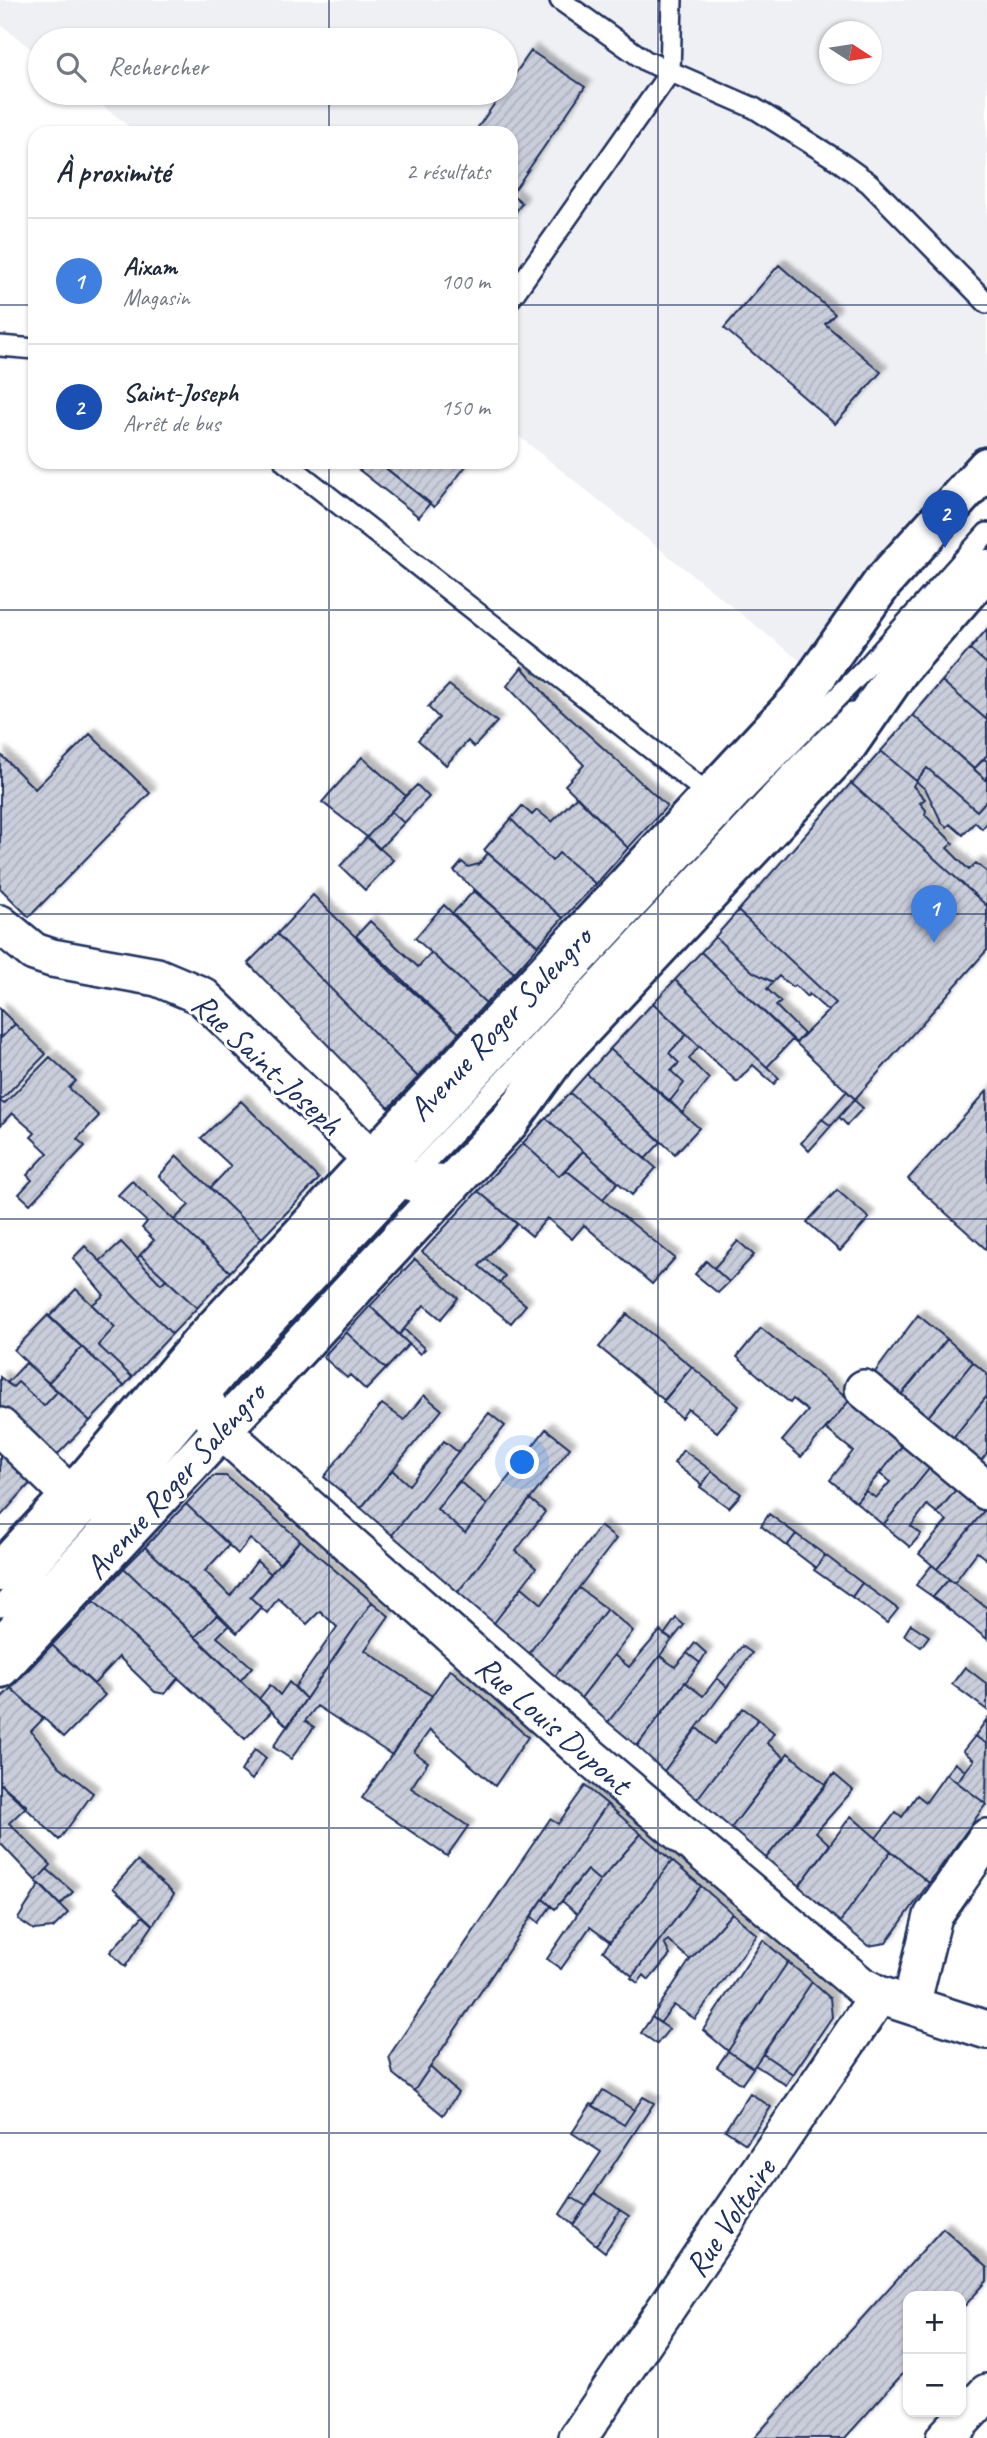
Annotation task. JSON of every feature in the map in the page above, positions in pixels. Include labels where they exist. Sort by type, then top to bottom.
[{"type":"main road","name":"Avenue Roger Salengro","points":[[0,1668],[159,1500],[206,1389],[711,796],[801,698],[883,582],[987,467]]},
{"type":"main road","name":"Avenue Roger Salengro","points":[[0,1572],[71,1496],[206,1389],[452,1184],[509,1122],[556,1057],[846,747],[913,653],[987,569]]},
{"type":"street","name":"Rue Saint-Joseph","points":[[0,924],[34,952],[52,958],[158,977],[202,996],[389,1172]]},
{"type":"street","points":[[389,1172],[428,1186],[452,1184]]},
{"type":"street","name":"Rue Louis Dupont","points":[[206,1389],[575,1744],[860,1985],[895,2000],[987,2029]]},
{"type":"street","points":[[864,1390],[987,1491]]},
{"type":"street","points":[[0,1427],[71,1496]]},
{"type":"street","name":"Rue Voltaire","points":[[578,2438],[895,2000],[933,1916],[987,1838]]},
{"type":"street","points":[[945,2438],[987,2393]]},
{"type":"lane","points":[[559,0],[623,47],[670,72],[754,108],[803,136],[869,183],[987,303]]},
{"type":"lane","points":[[518,288],[670,72],[672,0]]},
{"type":"lane","points":[[0,346],[28,348]]},
{"type":"lane","points":[[294,469],[711,796]]},
{"type":"lane","points":[[0,1634],[92,1537],[206,1389],[389,1172],[749,787],[872,662],[987,533]]},
{"type":"lane","points":[[389,1172],[913,653]]},
{"type":"lane","points":[[0,1607],[206,1389]]},
{"type":"shaded area","points":[[0,0],[987,0],[987,454],[800,661],[518,436],[518,126],[128,126],[102,105],[518,105],[518,28],[28,28],[28,46],[0,24]]},
{"type":"building","points":[[531,51],[585,87],[518,185],[518,126],[479,126],[494,105],[518,105],[518,70]]},
{"type":"building","points":[[779,265],[835,314],[825,324],[881,372],[835,424],[724,328]]},
{"type":"building","points":[[358,469],[387,469],[430,503],[419,517]]},
{"type":"building","points":[[387,469],[464,469],[434,507]]},
{"type":"building","points":[[987,629],[987,664],[970,649]]},
{"type":"building","points":[[970,649],[987,664],[987,720],[942,681]]},
{"type":"building","points":[[522,667],[548,698],[667,806],[628,848],[565,785],[584,765],[507,686]]},
{"type":"building","points":[[942,681],[987,720],[987,755],[974,769],[913,715]]},
{"type":"building","points":[[449,685],[497,722],[474,747],[468,741],[446,765],[418,740],[439,718],[428,707]]},
{"type":"building","points":[[913,715],[987,781],[987,800],[977,811],[927,768],[916,781],[881,751]]},
{"type":"building","points":[[90,734],[150,793],[29,917],[0,888],[0,754],[35,789]]},
{"type":"building","points":[[881,751],[916,781],[913,786],[925,799],[920,803],[926,810],[925,815],[953,843],[947,848],[969,870],[976,863],[987,872],[987,906],[852,784]]},
{"type":"building","points":[[362,757],[406,796],[367,837],[322,802]]},
{"type":"building","points":[[984,759],[987,761],[987,781],[974,769]]},
{"type":"building","points":[[927,768],[977,811],[987,800],[987,823],[982,829],[975,822],[963,835],[950,824],[947,827],[942,823],[926,790],[916,781]]},
{"type":"building","points":[[851,783],[987,906],[987,950],[855,1099],[796,1043],[836,1003],[738,911]]},
{"type":"building","points":[[417,785],[429,797],[404,823],[391,811]]},
{"type":"building","points":[[577,796],[628,848],[596,884],[559,853],[552,861],[511,819],[522,806],[532,815],[537,810],[552,822]]},
{"type":"building","points":[[391,811],[404,823],[379,849],[367,837]]},
{"type":"building","points":[[511,819],[552,861],[559,853],[596,884],[563,918],[484,850]]},
{"type":"building","points":[[367,837],[393,860],[365,890],[340,866]]},
{"type":"building","points":[[488,853],[563,918],[538,946],[454,871],[462,862],[468,867],[479,864]]},
{"type":"building","points":[[474,891],[538,946],[514,973],[452,914]]},
{"type":"building","points":[[313,895],[395,976],[459,1033],[418,1077],[277,934]]},
{"type":"building","points":[[444,905],[514,973],[486,1003],[415,938]]},
{"type":"building","points":[[738,911],[836,1003],[828,1011],[809,994],[807,997],[795,985],[792,987],[779,976],[773,982],[753,972],[715,937]]},
{"type":"building","points":[[370,921],[418,967],[431,953],[486,1003],[459,1033],[356,936]]},
{"type":"building","points":[[277,934],[418,1077],[389,1108],[248,963]]},
{"type":"building","points":[[715,937],[753,972],[773,982],[767,989],[781,1002],[776,1006],[804,1034],[796,1043],[701,952]]},
{"type":"building","points":[[701,952],[793,1039],[767,1067],[675,980]]},
{"type":"building","points":[[675,980],[779,1078],[774,1084],[753,1065],[737,1082],[653,1003]]},
{"type":"building","points":[[653,1003],[687,1034],[669,1053],[679,1063],[671,1071],[684,1083],[670,1101],[610,1049]]},
{"type":"building","points":[[0,1009],[15,1024],[0,1039]]},
{"type":"building","points":[[15,1024],[46,1054],[0,1101],[0,1039]]},
{"type":"building","points":[[687,1034],[699,1046],[689,1059],[709,1079],[682,1113],[670,1101],[684,1083],[671,1071],[679,1063],[669,1053]]},
{"type":"building","points":[[610,1049],[699,1128],[675,1154],[587,1074]]},
{"type":"building","points":[[50,1057],[76,1081],[69,1088],[99,1116],[77,1139],[85,1146],[30,1204],[19,1194],[32,1180],[27,1175],[48,1153],[31,1137],[35,1133],[12,1113],[0,1126],[0,1101],[4,1104]]},
{"type":"building","points":[[587,1074],[661,1142],[645,1159],[570,1093]]},
{"type":"building","points":[[847,1091],[855,1099],[831,1126],[822,1119]]},
{"type":"building","points":[[987,1091],[987,1250],[908,1179]]},
{"type":"building","points":[[570,1093],[656,1168],[632,1195],[546,1118]]},
{"type":"building","points":[[854,1100],[863,1108],[847,1125],[839,1117]]},
{"type":"building","points":[[241,1101],[319,1179],[262,1238],[210,1188],[231,1166],[201,1138]]},
{"type":"building","points":[[546,1118],[583,1151],[559,1176],[523,1143]]},
{"type":"building","points":[[822,1119],[831,1126],[809,1151],[801,1143]]},
{"type":"building","points":[[523,1143],[559,1176],[566,1170],[675,1258],[652,1284],[584,1225],[572,1239],[547,1218],[532,1236],[478,1191]]},
{"type":"building","points":[[583,1151],[618,1182],[603,1199],[566,1170]]},
{"type":"building","points":[[177,1156],[262,1238],[230,1272],[174,1220],[189,1205],[159,1176]]},
{"type":"building","points":[[132,1181],[230,1272],[197,1308],[140,1255],[154,1240],[142,1228],[147,1222],[118,1195]]},
{"type":"building","points":[[837,1190],[869,1218],[840,1251],[807,1222]]},
{"type":"building","points":[[478,1191],[517,1224],[479,1266],[526,1305],[511,1323],[422,1252]]},
{"type":"building","points":[[738,1241],[754,1255],[729,1282],[714,1268]]},
{"type":"building","points":[[121,1242],[161,1284],[166,1279],[197,1308],[172,1334],[100,1261]]},
{"type":"building","points":[[85,1246],[172,1334],[132,1377],[98,1345],[115,1327],[92,1305],[104,1295],[73,1258]]},
{"type":"building","points":[[140,1255],[166,1279],[161,1284],[137,1259]]},
{"type":"building","points":[[415,1259],[458,1298],[441,1319],[424,1305],[399,1335],[370,1306]]},
{"type":"building","points":[[486,1259],[505,1276],[500,1283],[479,1266]]},
{"type":"building","points":[[706,1261],[729,1282],[718,1293],[695,1274]]},
{"type":"building","points":[[76,1289],[115,1327],[98,1345],[132,1377],[124,1386],[49,1317]]},
{"type":"building","points":[[370,1306],[409,1344],[386,1369],[346,1332]]},
{"type":"building","points":[[627,1314],[692,1367],[664,1400],[599,1347]]},
{"type":"building","points":[[48,1315],[82,1347],[48,1383],[14,1350]]},
{"type":"building","points":[[918,1315],[947,1339],[896,1401],[869,1380]]},
{"type":"building","points":[[761,1328],[850,1400],[801,1457],[782,1441],[808,1411],[793,1399],[790,1403],[737,1357]]},
{"type":"building","points":[[404,1329],[425,1349],[420,1354],[399,1335]]},
{"type":"building","points":[[346,1332],[386,1369],[366,1390],[350,1375],[347,1378],[323,1357]]},
{"type":"building","points":[[947,1339],[973,1362],[923,1423],[896,1401]]},
{"type":"building","points":[[82,1347],[124,1386],[90,1421],[48,1383]]},
{"type":"building","points":[[973,1362],[987,1374],[987,1396],[948,1444],[923,1423]]},
{"type":"building","points":[[26,1363],[58,1391],[44,1406],[18,1382],[13,1387],[7,1383]]},
{"type":"building","points":[[692,1367],[739,1406],[717,1432],[688,1409],[681,1418],[663,1402]]},
{"type":"building","points":[[0,1377],[13,1387],[18,1382],[44,1406],[58,1391],[90,1421],[54,1458],[0,1406]]},
{"type":"building","points":[[424,1395],[442,1410],[361,1508],[324,1477],[382,1404],[404,1420]]},
{"type":"building","points":[[987,1396],[987,1453],[976,1467],[948,1444]]},
{"type":"building","points":[[852,1397],[906,1441],[856,1502],[830,1480],[853,1451],[826,1429]]},
{"type":"building","points":[[489,1413],[505,1426],[437,1509],[465,1533],[546,1429],[570,1448],[458,1592],[392,1535]]},
{"type":"building","points":[[444,1441],[458,1452],[392,1535],[361,1508],[392,1470],[409,1485]]},
{"type":"building","points":[[906,1441],[933,1464],[883,1525],[856,1502],[866,1491],[876,1498],[890,1482],[880,1474]]},
{"type":"building","points":[[0,1447],[34,1479],[0,1517]]},
{"type":"building","points":[[683,1450],[712,1471],[702,1485],[674,1463]]},
{"type":"building","points":[[933,1464],[959,1486],[937,1513],[927,1505],[911,1526],[921,1534],[910,1547],[883,1525]]},
{"type":"building","points":[[712,1471],[741,1494],[729,1508],[700,1487]]},
{"type":"building","points":[[213,1476],[226,1476],[300,1540],[280,1564],[250,1539],[238,1554],[186,1504]]},
{"type":"building","points":[[459,1481],[487,1505],[465,1533],[437,1509]]},
{"type":"building","points":[[959,1486],[987,1507],[937,1569],[919,1554],[947,1521],[937,1513]]},
{"type":"building","points":[[530,1499],[545,1512],[516,1551],[536,1568],[494,1623],[458,1592]]},
{"type":"building","points":[[186,1504],[229,1545],[205,1571],[230,1596],[257,1561],[271,1574],[250,1597],[261,1607],[237,1633],[145,1547]]},
{"type":"building","points":[[987,1507],[987,1560],[977,1552],[954,1583],[937,1569]]},
{"type":"building","points":[[769,1514],[796,1534],[787,1546],[761,1526]]},
{"type":"building","points":[[600,1526],[616,1539],[529,1653],[494,1623],[522,1587],[542,1604]]},
{"type":"building","points":[[796,1534],[825,1555],[816,1568],[787,1546]]},
{"type":"building","points":[[300,1540],[372,1602],[306,1699],[295,1687],[337,1627],[320,1611],[307,1624],[278,1598],[267,1613],[250,1597]]},
{"type":"building","points":[[145,1547],[218,1614],[195,1637],[124,1568]]},
{"type":"building","points":[[825,1555],[862,1583],[852,1597],[814,1570]]},
{"type":"building","points":[[932,1565],[949,1579],[933,1597],[916,1585]]},
{"type":"building","points":[[124,1568],[272,1711],[245,1739],[94,1601]]},
{"type":"building","points":[[949,1579],[987,1608],[987,1639],[933,1597]]},
{"type":"building","points":[[862,1583],[898,1609],[887,1623],[852,1597]]},
{"type":"building","points":[[579,1588],[607,1609],[555,1676],[529,1653]]},
{"type":"building","points":[[94,1601],[178,1678],[165,1694],[155,1692],[119,1657],[94,1684],[52,1645]]},
{"type":"building","points":[[372,1602],[389,1616],[365,1650],[432,1696],[392,1755],[317,1706],[305,1721],[314,1727],[291,1759],[273,1747]]},
{"type":"building","points":[[607,1609],[633,1631],[581,1698],[555,1676]]},
{"type":"building","points":[[218,1614],[229,1625],[217,1637],[252,1667],[240,1681],[195,1637]]},
{"type":"building","points":[[676,1618],[684,1625],[672,1640],[664,1635]]},
{"type":"building","points":[[911,1624],[929,1636],[921,1647],[904,1635]]},
{"type":"building","points":[[660,1631],[672,1640],[608,1722],[581,1698],[614,1655],[629,1667]]},
{"type":"building","points":[[695,1643],[706,1653],[700,1663],[687,1653]]},
{"type":"building","points":[[52,1645],[105,1695],[64,1737],[11,1688]]},
{"type":"building","points":[[742,1646],[752,1653],[727,1687],[717,1678]]},
{"type":"building","points":[[687,1653],[700,1663],[637,1746],[608,1722],[660,1656],[675,1667]]},
{"type":"building","points":[[965,1667],[987,1684],[987,1710],[952,1684]]},
{"type":"building","points":[[450,1669],[528,1737],[495,1786],[430,1730],[414,1752],[428,1762],[411,1788],[468,1826],[447,1856],[362,1798]]},
{"type":"building","points":[[717,1678],[727,1687],[664,1771],[637,1746],[685,1682],[703,1696]]},
{"type":"building","points":[[289,1682],[306,1699],[288,1727],[259,1699],[270,1685],[280,1695]]},
{"type":"building","points":[[11,1688],[43,1719],[31,1731],[59,1766],[93,1793],[59,1840],[0,1783],[0,1699]]},
{"type":"building","points":[[743,1708],[758,1719],[697,1799],[664,1771],[697,1728],[714,1744]]},
{"type":"building","points":[[758,1719],[774,1733],[767,1743],[785,1758],[731,1828],[697,1799]]},
{"type":"building","points":[[987,1719],[987,1744],[975,1736]]},
{"type":"building","points":[[975,1736],[987,1744],[986,1804],[957,1782],[974,1760],[963,1751]]},
{"type":"building","points":[[255,1749],[266,1758],[252,1780],[241,1771]]},
{"type":"building","points":[[788,1753],[826,1785],[766,1858],[731,1828]]},
{"type":"building","points":[[955,1763],[965,1771],[957,1782],[946,1774]]},
{"type":"building","points":[[834,1774],[853,1790],[816,1832],[830,1845],[799,1886],[766,1858]]},
{"type":"building","points":[[946,1774],[986,1804],[929,1883],[876,1838],[896,1812],[902,1817],[917,1795],[926,1802]]},
{"type":"building","points":[[0,1783],[27,1806],[9,1823],[51,1865],[36,1881],[0,1843]]},
{"type":"building","points":[[585,1786],[607,1804],[414,2091],[393,2074],[389,2056],[550,1819],[558,1824]]},
{"type":"building","points":[[607,1804],[641,1834],[600,1881],[587,1870],[555,1909],[543,1899]]},
{"type":"building","points":[[851,1816],[891,1851],[840,1922],[799,1886]]},
{"type":"building","points":[[641,1834],[672,1861],[610,1942],[590,1927],[561,1969],[547,1959],[600,1881]]},
{"type":"building","points":[[891,1851],[929,1883],[886,1943],[868,1946],[840,1922]]},
{"type":"building","points":[[137,1861],[174,1894],[153,1925],[113,1888]]},
{"type":"building","points":[[672,1861],[701,1886],[632,1976],[603,1951]]},
{"type":"building","points":[[47,1869],[73,1892],[60,1905],[36,1881]]},
{"type":"building","points":[[587,1870],[600,1881],[577,1914],[562,1901]]},
{"type":"building","points":[[40,1884],[68,1913],[53,1928],[34,1930],[18,1919]]},
{"type":"building","points":[[701,1886],[732,1913],[690,1960],[668,1940],[664,1943],[670,1955],[649,1980],[644,1975],[638,1983],[631,1978]]},
{"type":"building","points":[[543,1899],[551,1906],[539,1923],[531,1916]]},
{"type":"building","points":[[732,1913],[757,1935],[695,2019],[674,2005],[660,2023],[652,2017],[690,1960]]},
{"type":"building","points":[[143,1916],[153,1925],[125,1967],[110,1952]]},
{"type":"building","points":[[763,1940],[788,1962],[728,2051],[703,2030]]},
{"type":"building","points":[[788,1962],[812,1982],[753,2068],[728,2051]]},
{"type":"building","points":[[812,1982],[830,1998],[832,2017],[793,2074],[763,2054]]},
{"type":"building","points":[[652,2017],[669,2029],[657,2044],[641,2033]]},
{"type":"building","points":[[728,2051],[753,2068],[742,2084],[717,2067]]},
{"type":"building","points":[[763,2054],[793,2074],[786,2085],[755,2065]]},
{"type":"building","points":[[430,2067],[458,2093],[443,2115],[414,2091]]},
{"type":"building","points":[[603,2090],[634,2110],[624,2125],[593,2106]]},
{"type":"building","points":[[750,2093],[771,2107],[746,2144],[725,2130]]},
{"type":"building","points":[[643,2097],[654,2103],[586,2206],[571,2197],[601,2152],[572,2133],[591,2104],[624,2125]]},
{"type":"building","points":[[595,2193],[620,2210],[596,2245],[573,2225]]},
{"type":"building","points":[[571,2197],[586,2206],[573,2225],[560,2214]]},
{"type":"building","points":[[620,2210],[629,2216],[605,2252],[596,2245]]},
{"type":"building","points":[[943,2228],[987,2268],[987,2281],[966,2304],[966,2291],[903,2291],[903,2374],[845,2438],[754,2438]]},
{"type":"place","name":"Saint-Joseph","points":[[945,548]]},
{"type":"place","name":"Aixam","points":[[934,943]]}]
